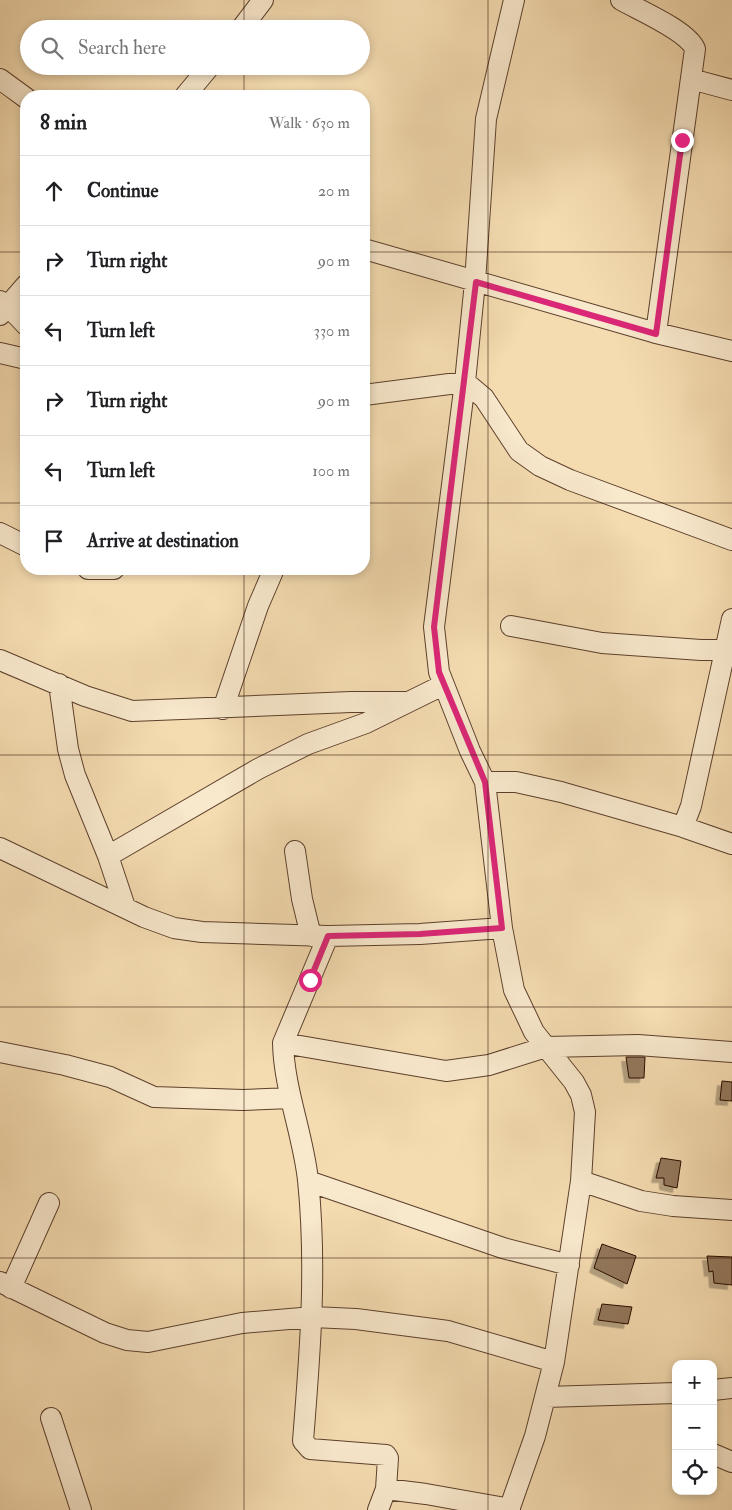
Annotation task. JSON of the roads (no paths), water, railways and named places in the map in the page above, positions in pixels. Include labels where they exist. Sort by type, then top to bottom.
[{"type":"street","points":[[248,20],[263,0]]},
{"type":"street","points":[[386,1489],[426,1494],[510,1510],[546,1398],[554,1362],[570,1265],[581,1180],[585,1112],[581,1095],[574,1082],[534,1032],[514,990],[502,928],[485,782],[443,685],[437,658],[434,627],[476,282],[486,119],[514,0]]},
{"type":"street","points":[[621,0],[690,41],[695,49],[656,334]]},
{"type":"street","points":[[189,90],[202,75]]},
{"type":"street","points":[[0,79],[20,94]]},
{"type":"street","points":[[691,79],[732,90]]},
{"type":"street","points":[[370,251],[656,334],[732,351]]},
{"type":"street","points":[[20,291],[3,307],[20,320]]},
{"type":"street","points":[[0,353],[20,358]]},
{"type":"street","points":[[370,393],[465,382],[484,398],[520,451],[540,466],[570,480],[732,540]]},
{"type":"street","points":[[0,533],[20,543]]},
{"type":"street","points":[[223,709],[258,606],[271,575]]},
{"type":"street","points":[[683,827],[691,806],[730,650],[732,619]]},
{"type":"street","points":[[511,626],[602,643],[701,650],[730,650]]},
{"type":"street","points":[[0,660],[108,705],[132,711],[223,709],[351,702],[408,702]]},
{"type":"street","points":[[59,684],[72,766],[108,856],[125,907]]},
{"type":"street","points":[[108,856],[258,769],[308,744],[366,723],[443,685]]},
{"type":"street","points":[[485,782],[525,784],[683,827],[732,844]]},
{"type":"street","points":[[0,848],[158,923],[202,932],[320,936],[420,934],[502,928]]},
{"type":"street","points":[[295,851],[302,899],[320,936],[283,1043],[284,1062],[291,1098],[303,1141],[308,1181],[313,1317],[303,1441],[310,1448],[386,1455],[388,1458],[386,1489],[378,1510]]},
{"type":"street","points":[[283,1043],[446,1070],[489,1065],[546,1047],[638,1045],[732,1052]]},
{"type":"street","points":[[0,1052],[57,1063],[110,1077],[154,1097],[243,1100],[291,1098]]},
{"type":"street","points":[[581,1180],[641,1201],[673,1206],[732,1210]]},
{"type":"street","points":[[308,1181],[503,1248],[570,1265]]},
{"type":"street","points":[[49,1203],[6,1285],[105,1334],[127,1340],[148,1342],[242,1323],[313,1317],[356,1319],[448,1331],[554,1362]]},
{"type":"street","points":[[717,1390],[732,1388]]},
{"type":"street","points":[[546,1398],[672,1393]]},
{"type":"street","points":[[51,1418],[81,1510]]},
{"type":"street","points":[[717,1456],[732,1462]]},
{"type":"street","points":[[90,1510],[99,1510]]}]
